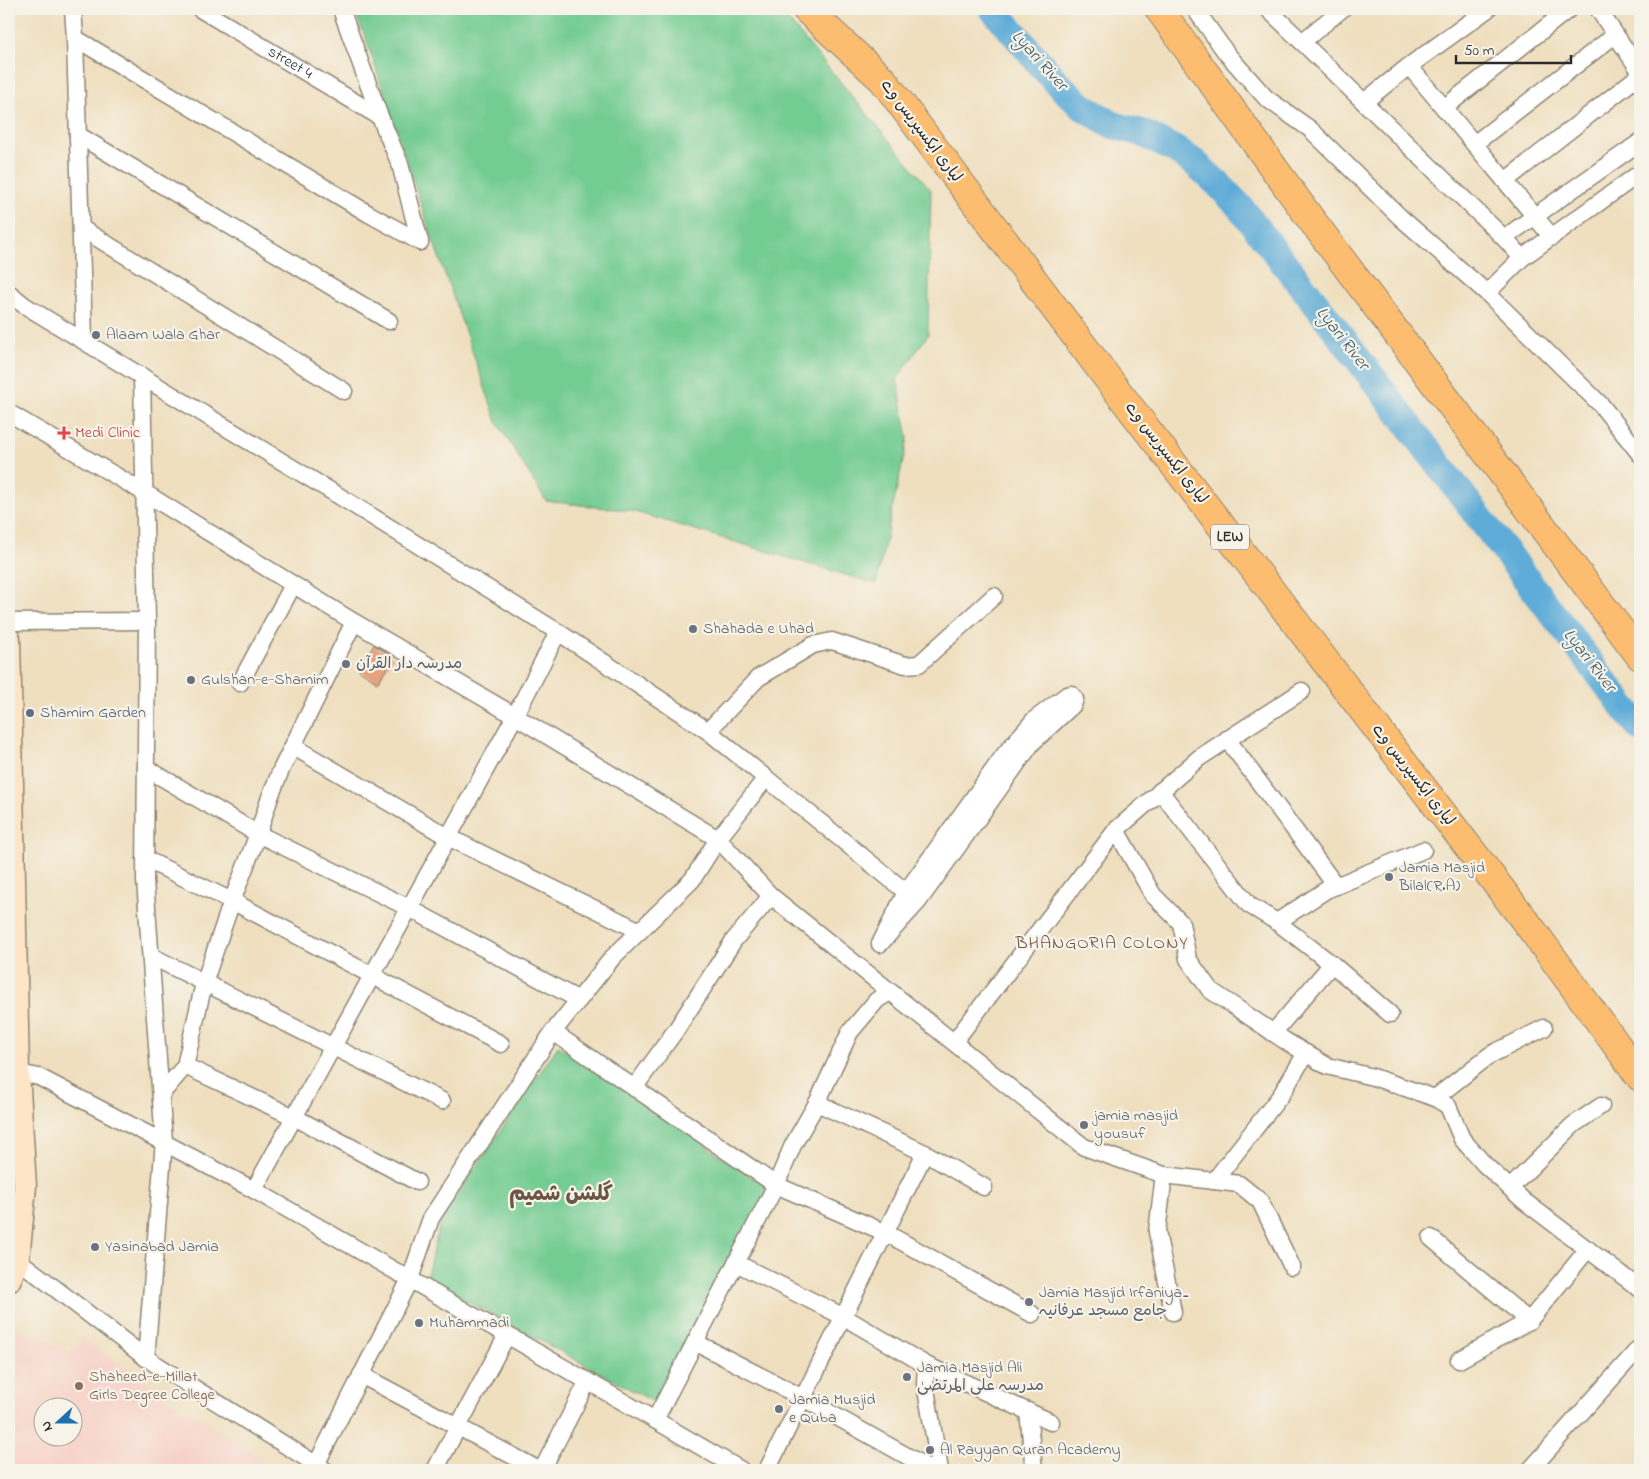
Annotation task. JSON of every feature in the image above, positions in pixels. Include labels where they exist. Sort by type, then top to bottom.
[{"type":"highway","name":"لیاری ایکسپریس وے","points":[[806,9],[883,80],[1106,375],[1533,931],[1640,1077]]},
{"type":"highway","points":[[1159,9],[1301,206],[1640,656]]},
{"type":"main road","points":[[9,639],[18,1073],[25,1186],[18,1260],[9,1280]]},
{"type":"street","points":[[73,9],[84,340]]},
{"type":"street","name":"street 4","points":[[200,9],[380,117]]},
{"type":"street","points":[[75,38],[361,209],[420,242],[400,164],[380,117],[341,9]]},
{"type":"street","points":[[1195,9],[1227,54],[1266,98],[1310,129],[1400,217],[1488,293],[1601,405],[1640,454]]},
{"type":"street","points":[[1268,9],[1504,238],[1522,258]]},
{"type":"street","points":[[1302,42],[1342,9]]},
{"type":"street","points":[[1364,102],[1409,66],[1488,9]]},
{"type":"street","points":[[1444,108],[1569,9]]},
{"type":"street","points":[[1598,9],[1640,71]]},
{"type":"street","points":[[1474,144],[1615,34]]},
{"type":"street","points":[[1409,66],[1552,237]]},
{"type":"street","points":[[1505,181],[1640,75]]},
{"type":"street","points":[[78,135],[389,321]]},
{"type":"street","points":[[1504,238],[1640,142]]},
{"type":"street","points":[[1488,293],[1522,258],[1640,174]]},
{"type":"street","points":[[81,228],[344,391]]},
{"type":"street","points":[[9,293],[24,305],[558,632],[708,731],[906,892]]},
{"type":"street","points":[[142,376],[147,621],[145,859],[164,1142],[146,1358]]},
{"type":"street","points":[[9,413],[718,839],[771,896],[1084,1147],[1164,1175],[1239,1184],[1260,1201],[1292,1267]]},
{"type":"street","points":[[240,683],[293,585]]},
{"type":"street","points":[[708,731],[758,678],[813,645],[832,641],[905,665],[919,664],[994,596]]},
{"type":"street","points":[[9,622],[147,621]]},
{"type":"street","points":[[162,1093],[185,1066],[204,983],[232,901],[278,779],[354,622]]},
{"type":"street","points":[[254,1190],[515,716],[558,632]]},
{"type":"street","points":[[954,1042],[1116,830],[1199,758],[1302,691]]},
{"type":"street","points":[[1067,694],[1073,696],[1075,699],[1073,705],[1032,743],[918,902],[880,944],[906,892],[1019,737],[1034,720],[1067,694]]},
{"type":"street","points":[[1228,740],[1336,886]]},
{"type":"street","points":[[294,747],[448,837],[640,931]]},
{"type":"street","points":[[146,768],[258,834],[409,908],[579,1000]]},
{"type":"street","points":[[18,1260],[146,1358],[320,1468],[361,1375],[410,1278],[431,1218],[553,1032],[613,957],[692,880],[718,839],[766,778]]},
{"type":"street","points":[[1160,791],[1249,905],[1277,922],[1332,964],[1390,1014]]},
{"type":"street","points":[[1116,830],[1153,895],[1181,923],[1188,959],[1210,990],[1273,1033],[1328,1066],[1373,1077],[1436,1098],[1448,1106],[1462,1139],[1484,1164],[1524,1201],[1640,1289]]},
{"type":"street","points":[[1277,922],[1326,890],[1423,850]]},
{"type":"street","points":[[145,859],[232,901],[500,1044]]},
{"type":"street","points":[[634,1088],[676,1030],[734,940],[771,896]]},
{"type":"street","points":[[151,956],[442,1101]]},
{"type":"street","points":[[1273,1033],[1332,964]]},
{"type":"street","points":[[655,1420],[776,1185],[793,1145],[817,1102],[850,1032],[877,1000],[890,992]]},
{"type":"street","points":[[1436,1098],[1490,1055],[1544,1028]]},
{"type":"street","points":[[553,1032],[776,1185],[886,1233],[1032,1314]]},
{"type":"street","points":[[1214,1181],[1281,1095],[1306,1053]]},
{"type":"street","points":[[185,1066],[294,1117],[417,1182]]},
{"type":"street","points":[[18,1073],[39,1077],[254,1190],[741,1470]]},
{"type":"street","points":[[817,1102],[925,1153],[984,1188]]},
{"type":"street","points":[[1510,1188],[1573,1125],[1600,1106]]},
{"type":"street","points":[[767,1470],[925,1153]]},
{"type":"street","points":[[1164,1175],[1157,1232],[1173,1312]]},
{"type":"street","points":[[1431,1238],[1529,1321]]},
{"type":"street","points":[[1459,1360],[1529,1321],[1588,1249]]},
{"type":"street","points":[[736,1263],[844,1317],[926,1365],[1051,1422]]},
{"type":"street","points":[[434,1470],[507,1335]]},
{"type":"street","points":[[695,1342],[803,1398],[932,1470]]},
{"type":"street","points":[[1530,1470],[1640,1346]]},
{"type":"street","points":[[926,1365],[925,1384],[940,1470]]},
{"type":"street","points":[[361,1375],[540,1470],[588,1382]]},
{"type":"street","points":[[1028,1411],[1034,1470]]},
{"type":"shaded area","name":"Shaheed-e-Millat Girls Degree College","points":[[12,1325],[71,1353],[83,1338],[171,1401],[264,1460],[259,1470],[9,1470],[9,1332]]},
{"type":"green space","points":[[354,9],[779,9],[931,190],[928,335],[897,379],[908,438],[876,584],[632,511],[546,501],[497,422],[433,240],[366,39]]},
{"type":"green space","points":[[558,1046],[771,1190],[654,1402],[426,1279],[441,1219]]},
{"type":"building","points":[[374,645],[393,657],[378,683],[359,671]]},
{"type":"waterway","name":"Lyari River","points":[[993,9],[1056,82],[1083,107],[1113,125],[1142,133],[1174,149],[1195,163],[1240,207],[1640,728]]},
{"type":"place","name":"Alaam Wala Ghar","points":[[96,335]]},
{"type":"place","name":"Medi Clinic","points":[[64,433]]},
{"type":"place","name":"Shahada e Uhad","points":[[693,629]]},
{"type":"place","name":"مدرسہ دار القرآن","points":[[346,664]]},
{"type":"place","name":"Gulshan-e-Shamim","points":[[191,680]]},
{"type":"place","name":"Shamim Garden","points":[[30,713]]},
{"type":"place","name":"Jamia Masjid Bilal(R.A)","points":[[1389,877]]},
{"type":"place","name":"jamia masjid yousuf","points":[[1084,1125]]},
{"type":"place","name":"Yasinabad Jamia","points":[[95,1247]]},
{"type":"place","name":"Jamia Masjid Irfaniya۔ جامع مسجد عرفانیہ","points":[[1029,1302]]},
{"type":"place","name":"Muhammadi","points":[[419,1323]]},
{"type":"place","name":"Jamia Masjid Ali مدرسہ علی المرتضیٰ","points":[[907,1377]]},
{"type":"place","name":"Shaheed-e-Millat Girls Degree College","points":[[79,1386]]},
{"type":"place","name":"Jamia Musjid e Quba","points":[[779,1409]]},
{"type":"place","name":"Al Rayyan Quran Academy","points":[[930,1450]]},
{"type":"district","name":"BHANGORIA COLONY","points":[[1102,944]]},
{"type":"district","name":"گلشن شمیم","points":[[561,1195]]}]
